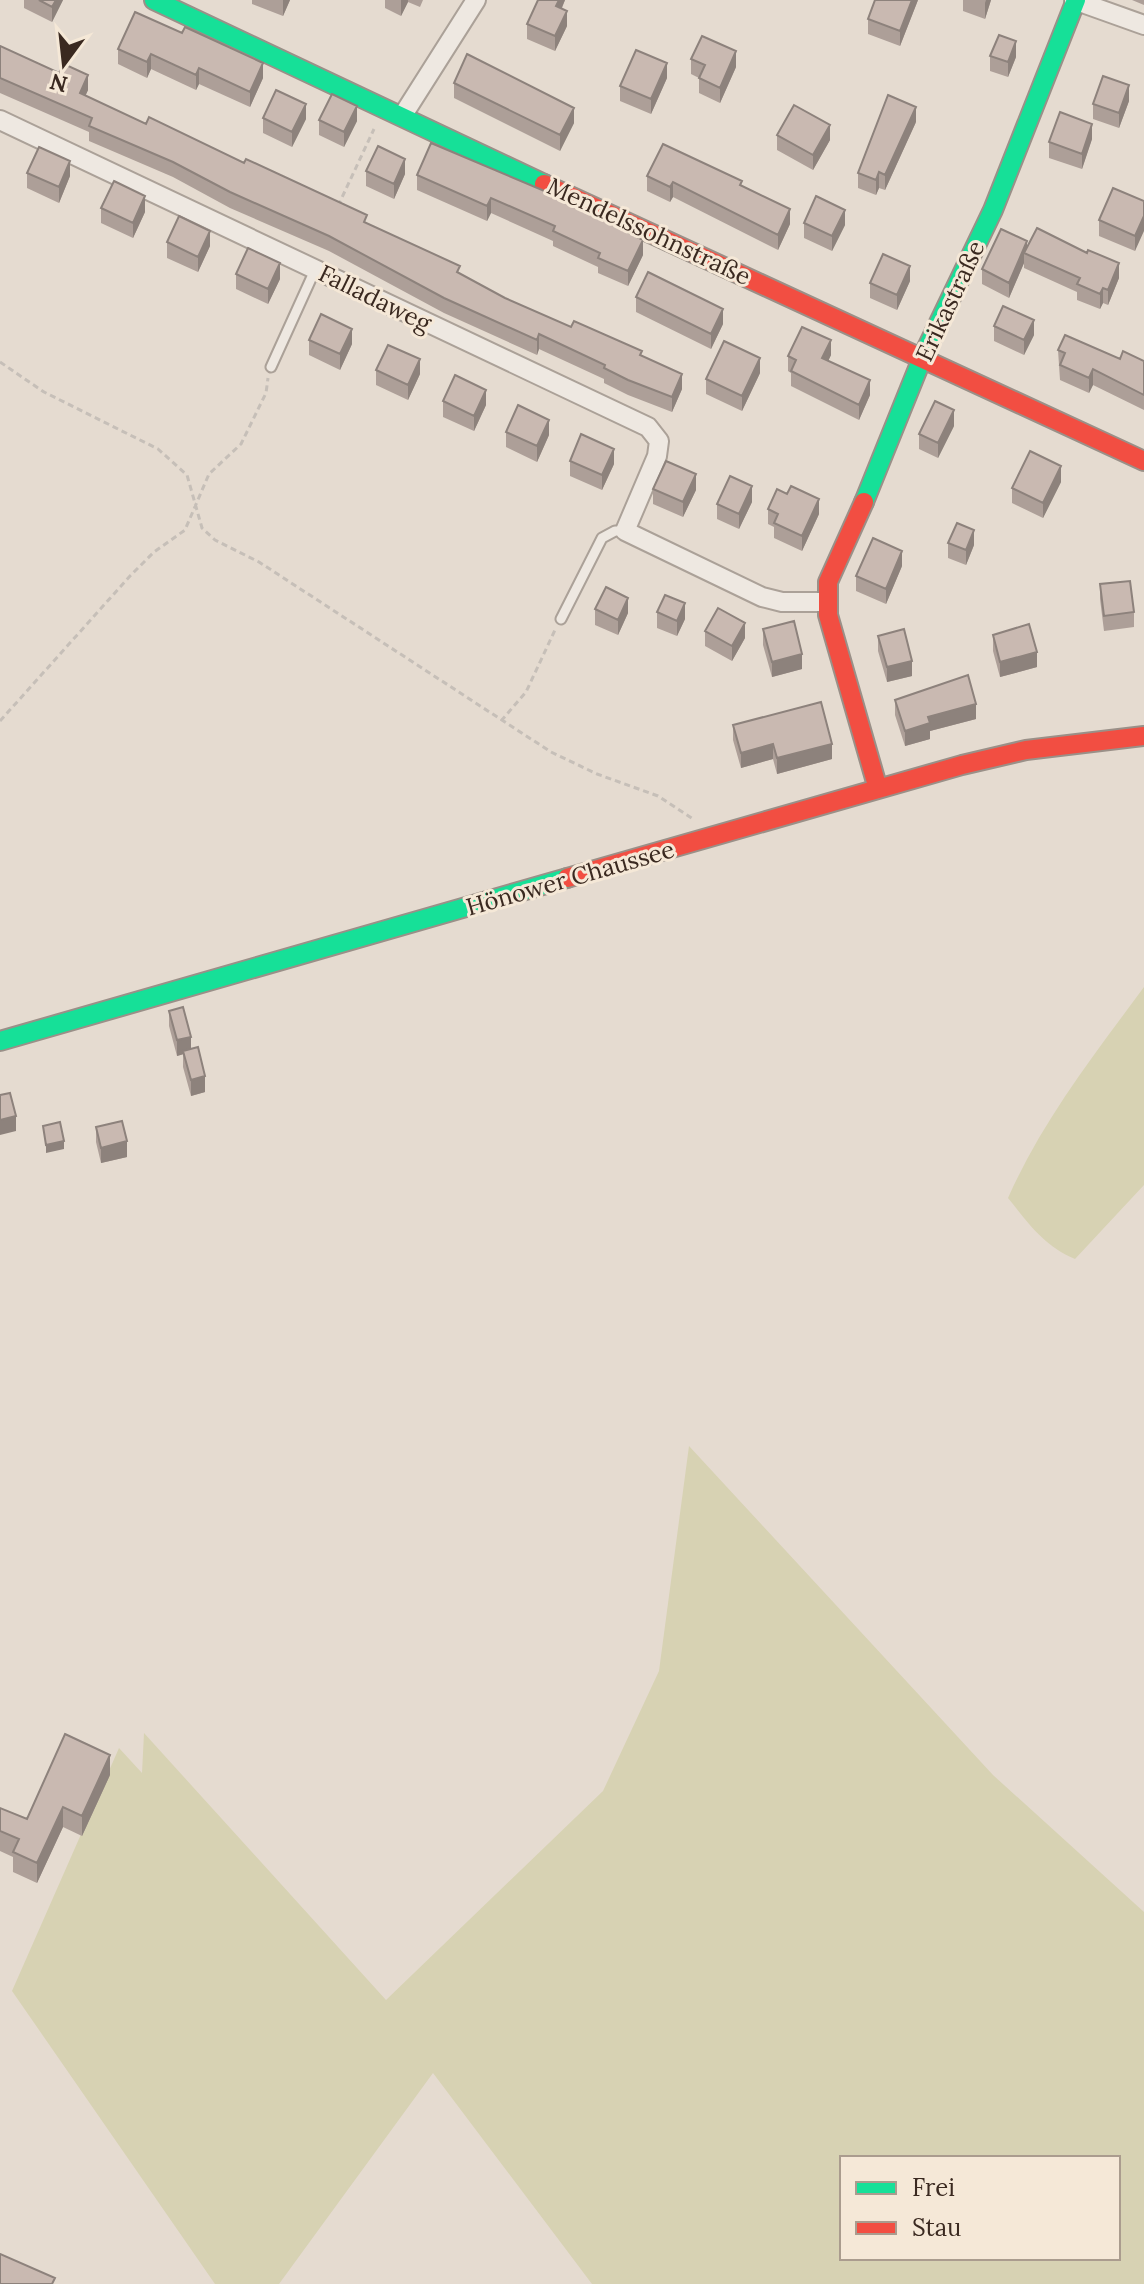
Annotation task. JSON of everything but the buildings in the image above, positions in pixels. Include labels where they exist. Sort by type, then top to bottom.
[{"type":"street","name":"Mendelssohnstraße","points":[[154,0],[699,257],[923,356],[1144,461]]},
{"type":"street","points":[[403,115],[476,0]]},
{"type":"street","points":[[1075,0],[1144,25]]},
{"type":"street","name":"Erikastraße","points":[[825,602],[837,558],[895,432],[923,356],[993,210],[1075,0]]},
{"type":"street","name":"Falladaweg","points":[[0,120],[648,427],[659,441],[657,456],[625,531]]},
{"type":"street","points":[[625,531],[762,597],[782,602],[825,602],[878,789]]},
{"type":"street","name":"Hönower Chaussee","points":[[0,1041],[878,789],[1026,750],[1144,736]]},
{"type":"lane","points":[[271,367],[315,270]]},
{"type":"lane","points":[[561,619],[602,538],[615,531],[625,531]]},
{"type":"path","points":[[335,213],[385,107]]},
{"type":"path","points":[[0,362],[44,392],[158,449],[187,475],[202,528],[215,540],[259,562],[501,721],[597,774],[658,796],[695,820],[702,841]]},
{"type":"path","points":[[0,721],[130,576],[154,552],[185,530],[209,474],[241,444],[266,393],[271,367]]},
{"type":"path","points":[[501,721],[526,692],[561,619]]},
{"type":"shaded area","points":[[1144,987],[1144,1185],[1075,1259],[1046,1241],[1008,1198],[1053,1115]]},
{"type":"shaded area","points":[[689,1446],[993,1775],[1144,1912],[1144,2284],[592,2284],[433,2073],[279,2284],[215,2284],[12,1991],[119,1748],[142,1773],[144,1733],[386,2000],[603,1791],[659,1671]]},
{"type":"traffic: fast","points":[[154,0],[544,184]]},
{"type":"traffic: fast","points":[[864,502],[923,356],[993,210],[1076,0]]},
{"type":"traffic: fast","points":[[0,1041],[567,878]]},
{"type":"traffic: jam","points":[[544,184],[1144,461]]},
{"type":"traffic: jam","points":[[864,502],[828,582],[828,615],[878,789]]},
{"type":"traffic: jam","points":[[567,878],[962,765],[1026,750],[1144,736]]}]
